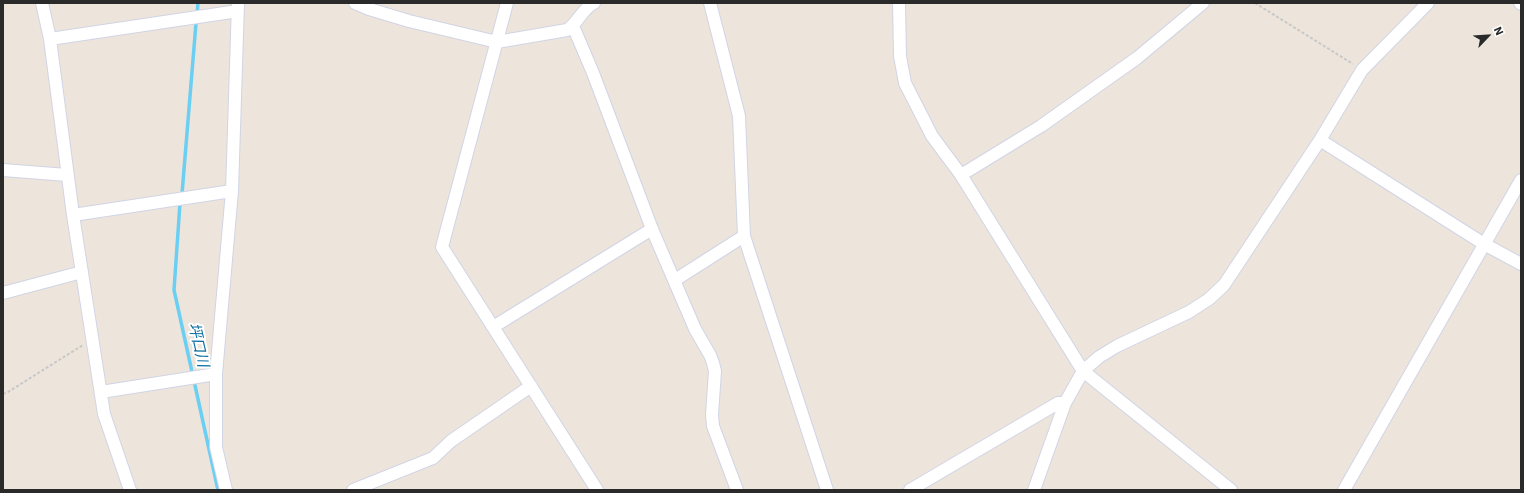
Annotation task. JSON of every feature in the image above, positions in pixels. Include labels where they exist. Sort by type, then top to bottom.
[{"type":"street","points":[[42,3],[50,39],[67,175],[104,414],[130,490]]},
{"type":"street","points":[[355,3],[369,9],[409,21],[497,42],[567,30],[573,26],[589,4]]},
{"type":"street","points":[[507,3],[442,247],[597,490]]},
{"type":"street","points":[[710,3],[739,116],[744,236],[827,490]]},
{"type":"street","points":[[899,3],[900,56],[905,83],[932,136],[961,175],[1084,371],[1231,490]]},
{"type":"street","points":[[961,175],[1041,126],[1137,58],[1203,3]]},
{"type":"street","points":[[1034,490],[1065,403],[1084,371],[1099,357],[1117,346],[1189,312],[1214,295],[1224,285],[1320,140],[1362,70],[1428,3]]},
{"type":"street","points":[[50,39],[238,7],[232,191],[216,374],[216,447],[226,490]]},
{"type":"street","points":[[573,26],[593,73],[652,229],[695,329],[714,363],[713,426],[737,490]]},
{"type":"street","points":[[1320,140],[1484,244],[1521,264]]},
{"type":"street","points":[[3,170],[67,175]]},
{"type":"street","points":[[1344,490],[1521,180]]},
{"type":"street","points":[[73,215],[232,191]]},
{"type":"street","points":[[493,328],[652,229]]},
{"type":"street","points":[[675,280],[744,236]]},
{"type":"street","points":[[3,293],[82,272]]},
{"type":"street","points":[[101,392],[216,374]]},
{"type":"street","points":[[353,490],[374,486],[433,458],[451,441],[530,386]]},
{"type":"street","points":[[910,490],[1058,403],[1065,403]]},
{"type":"path","points":[[1255,3],[1362,70]]},
{"type":"path","points":[[3,394],[92,339]]},
{"type":"waterway","name":"坪口川","points":[[197,14],[198,3]]},
{"type":"waterway","name":"坪口川","points":[[182,194],[196,23]]},
{"type":"waterway","name":"坪口川","points":[[180,203],[174,290],[218,490]]}]
